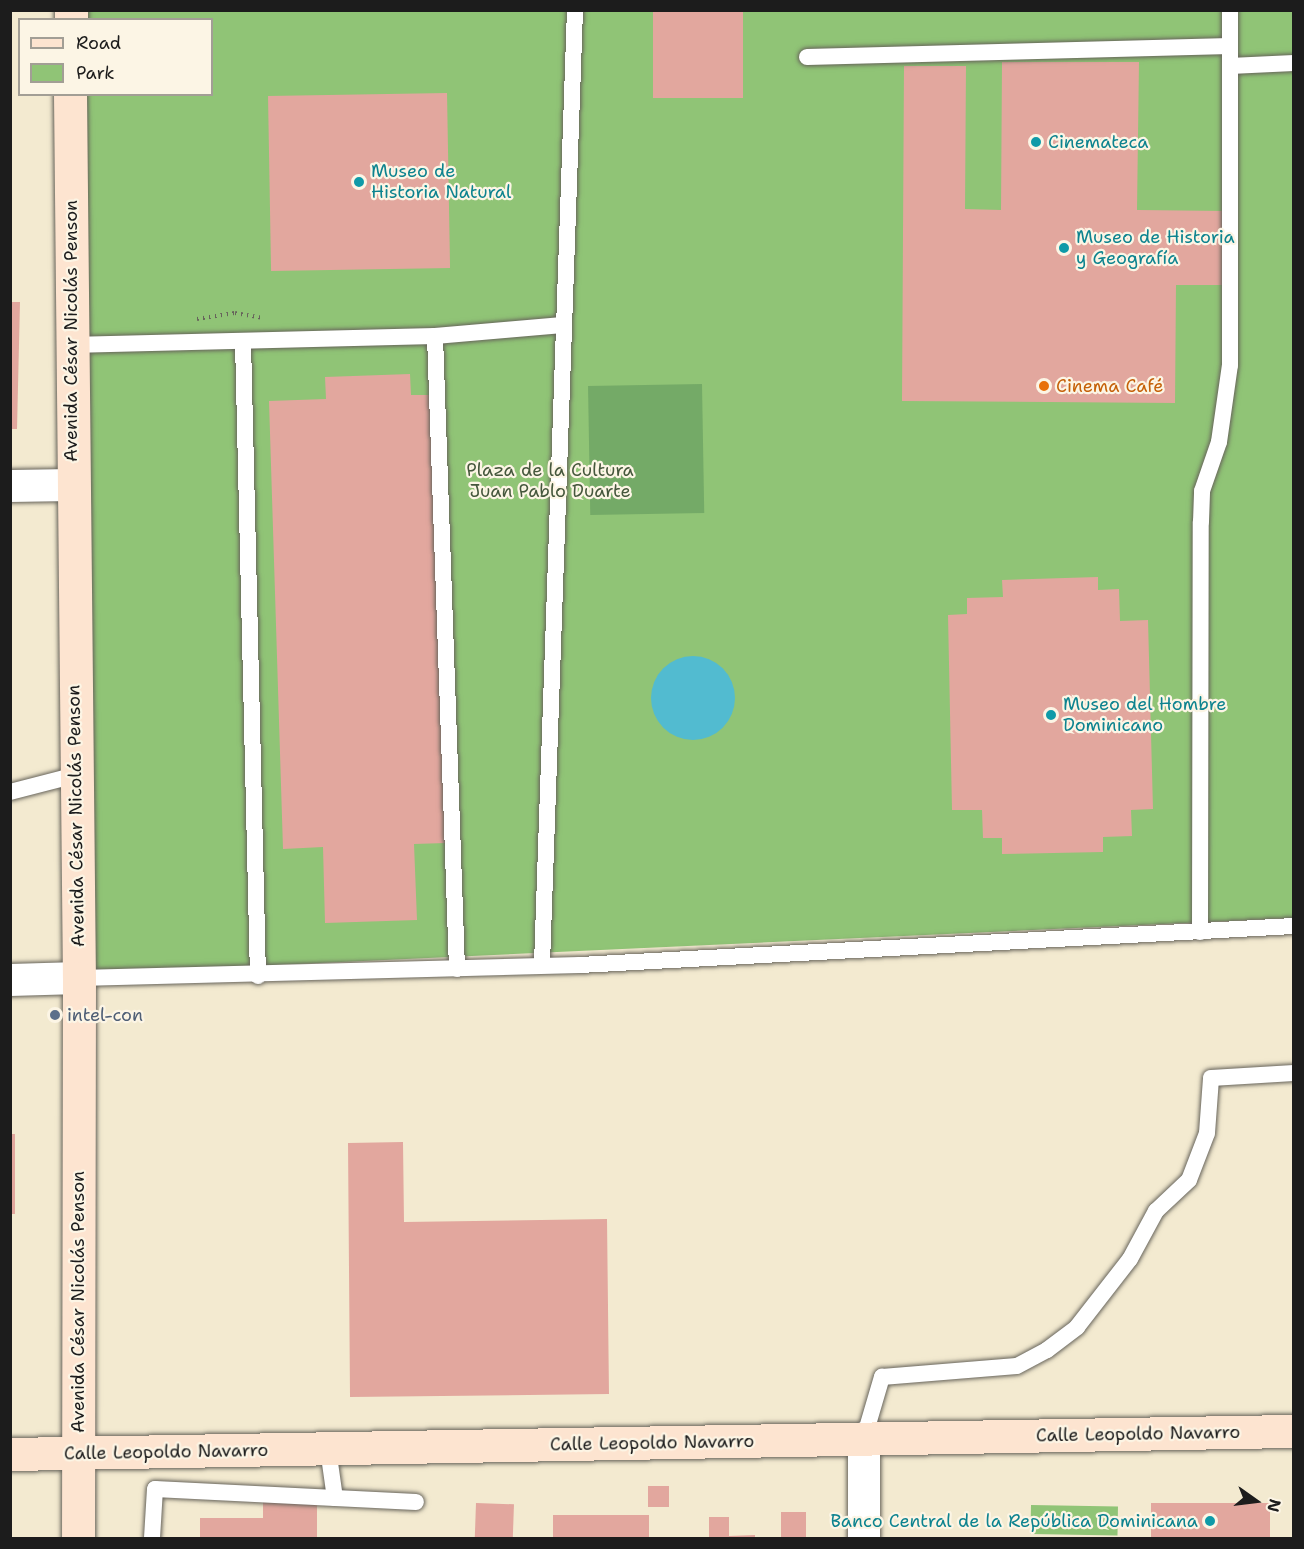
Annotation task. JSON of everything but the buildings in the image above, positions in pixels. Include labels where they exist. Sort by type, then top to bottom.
[{"type":"main road","name":"Avenida César Nicolás Penson","points":[[70,96],[70,345],[79,978],[78,1539]]},
{"type":"main road","name":"Calle Leopoldo Navarro","points":[[10,1454],[78,1455],[1293,1431]]},
{"type":"street","points":[[10,486],[72,485]]},
{"type":"street","points":[[10,980],[79,978]]},
{"type":"street","points":[[864,1438],[864,1539]]},
{"type":"lane","points":[[542,964],[575,10]]},
{"type":"lane","points":[[1200,932],[1202,491],[1219,442],[1230,365],[1230,10]]},
{"type":"lane","points":[[807,57],[1230,46]]},
{"type":"lane","points":[[1230,66],[1293,63]]},
{"type":"lane","points":[[70,345],[435,336],[563,325]]},
{"type":"lane","points":[[435,336],[457,969]]},
{"type":"lane","points":[[243,341],[258,976]]},
{"type":"lane","points":[[10,792],[76,775]]},
{"type":"lane","points":[[79,978],[258,976],[542,964],[580,965],[1293,926]]},
{"type":"lane","points":[[864,1438],[882,1377],[1017,1366],[1047,1350],[1077,1327],[1130,1259],[1156,1211],[1189,1180],[1207,1133],[1211,1078],[1293,1073]]},
{"type":"lane","points":[[328,1449],[335,1498]]},
{"type":"lane","points":[[152,1539],[154,1489],[416,1502]]},
{"type":"green space","name":"Plaza de la Cultura Juan Pablo Duarte","points":[[76,11],[1293,11],[1293,918],[82,974],[77,96],[213,96],[213,18],[77,18]]},
{"type":"green space","points":[[702,384],[704,513],[590,515],[588,386]]},
{"type":"green space","points":[[1031,1505],[1118,1507],[1117,1536],[1030,1534]]},
{"type":"water","points":[[685,656],[701,656],[717,663],[728,674],[735,690],[732,714],[723,728],[701,740],[685,740],[669,733],[658,722],[651,706],[651,690],[658,674],[669,663]]},
{"type":"place","name":"Cinemateca","points":[[1036,142]]},
{"type":"place","name":"Museo de Historia Natural","points":[[359,182]]},
{"type":"place","name":"Museo de Historia y Geografía","points":[[1064,248]]},
{"type":"place","name":"Cinema Café","points":[[1044,386]]},
{"type":"place","name":"Museo del Hombre Dominicano","points":[[1051,715]]},
{"type":"place","name":"intel-con","points":[[55,1015]]},
{"type":"place","name":"Banco Central de la República Dominicana","points":[[1210,1521]]}]
